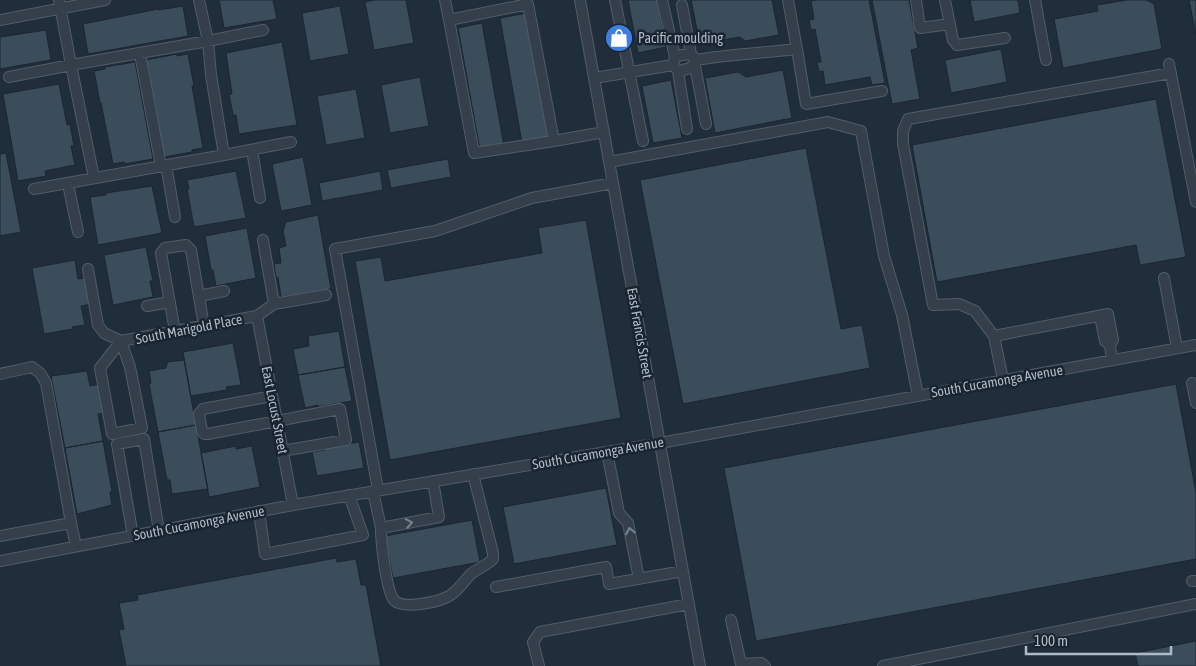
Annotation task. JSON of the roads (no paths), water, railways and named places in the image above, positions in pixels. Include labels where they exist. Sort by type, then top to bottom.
[{"type":"street","points":[[0,20],[59,4],[105,0]]},
{"type":"street","points":[[200,0],[208,41],[211,75],[224,154]]},
{"type":"street","points":[[445,0],[474,153],[604,132]]},
{"type":"street","name":"East Francis Street","points":[[580,0],[700,666]]},
{"type":"street","points":[[616,0],[643,141]]},
{"type":"street","points":[[662,0],[687,129]]},
{"type":"street","points":[[788,0],[806,104],[882,91]]},
{"type":"street","points":[[916,0],[920,28],[950,24]]},
{"type":"street","points":[[945,0],[953,40],[957,45],[1005,38]]},
{"type":"street","points":[[1035,0],[1046,60]]},
{"type":"street","points":[[59,4],[94,178]]},
{"type":"street","points":[[449,20],[528,4],[554,141]]},
{"type":"street","points":[[682,5],[706,124]]},
{"type":"street","points":[[9,77],[263,30]]},
{"type":"street","points":[[675,64],[682,54],[694,60],[724,55],[758,54],[798,49]]},
{"type":"street","points":[[140,54],[175,217]]},
{"type":"street","points":[[594,78],[675,64],[691,68],[694,60]]},
{"type":"street","points":[[1003,380],[994,336],[975,311],[959,304],[933,304],[903,144],[903,131],[908,119],[1170,68],[1196,202]]},
{"type":"street","points":[[609,162],[828,122],[861,131],[884,256],[902,315],[918,396]]},
{"type":"street","points":[[34,189],[291,142]]},
{"type":"street","points":[[252,150],[260,198]]},
{"type":"street","points":[[473,474],[493,553],[492,559],[486,566],[473,572],[448,597],[415,605],[402,605],[394,600],[391,592],[381,542],[376,491],[335,249],[435,231],[532,198],[612,182]]},
{"type":"street","points":[[68,184],[78,232]]},
{"type":"street","points":[[263,240],[274,304]]},
{"type":"street","points":[[175,331],[161,253],[166,248],[186,245],[191,250],[204,326]]},
{"type":"street","points":[[88,269],[98,325],[104,332],[121,341],[130,367],[142,428],[112,434],[100,368],[121,341]]},
{"type":"street","points":[[1164,278],[1177,348]]},
{"type":"street","points":[[199,296],[224,291]]},
{"type":"street","points":[[257,316],[274,304],[326,295]]},
{"type":"street","points":[[147,306],[170,302]]},
{"type":"street","points":[[994,336],[1104,315],[1105,342],[1110,345],[1112,360]]},
{"type":"street","name":"South Marigold Place","points":[[121,341],[257,316]]},
{"type":"street","name":"East Locust Street","points":[[257,316],[293,505]]},
{"type":"street","name":"South Cucamonga Avenue","points":[[0,561],[259,511],[660,443],[1196,345]]},
{"type":"street","points":[[0,374],[32,367],[40,373],[46,383],[76,546]]},
{"type":"street","points":[[1192,383],[1196,403]]},
{"type":"street","points":[[272,396],[203,408],[199,414],[202,431],[204,434],[208,434],[340,410],[346,440],[282,451]]},
{"type":"street","points":[[133,536],[116,444],[144,438],[159,531]]},
{"type":"street","points":[[607,452],[620,513],[628,523],[639,579]]},
{"type":"street","points":[[381,528],[439,517],[433,481]]},
{"type":"street","points":[[259,511],[265,554],[363,535],[349,495]]},
{"type":"street","points":[[0,536],[71,523]]},
{"type":"street","points":[[496,587],[606,567],[609,584],[683,571]]},
{"type":"street","points":[[538,666],[533,642],[540,632],[688,604]]},
{"type":"street","points":[[883,666],[1196,604]]},
{"type":"street","points":[[731,620],[741,664],[761,663],[765,666]]},
{"type":"place","name":"Pacific moulding","points":[[619,38]]}]
